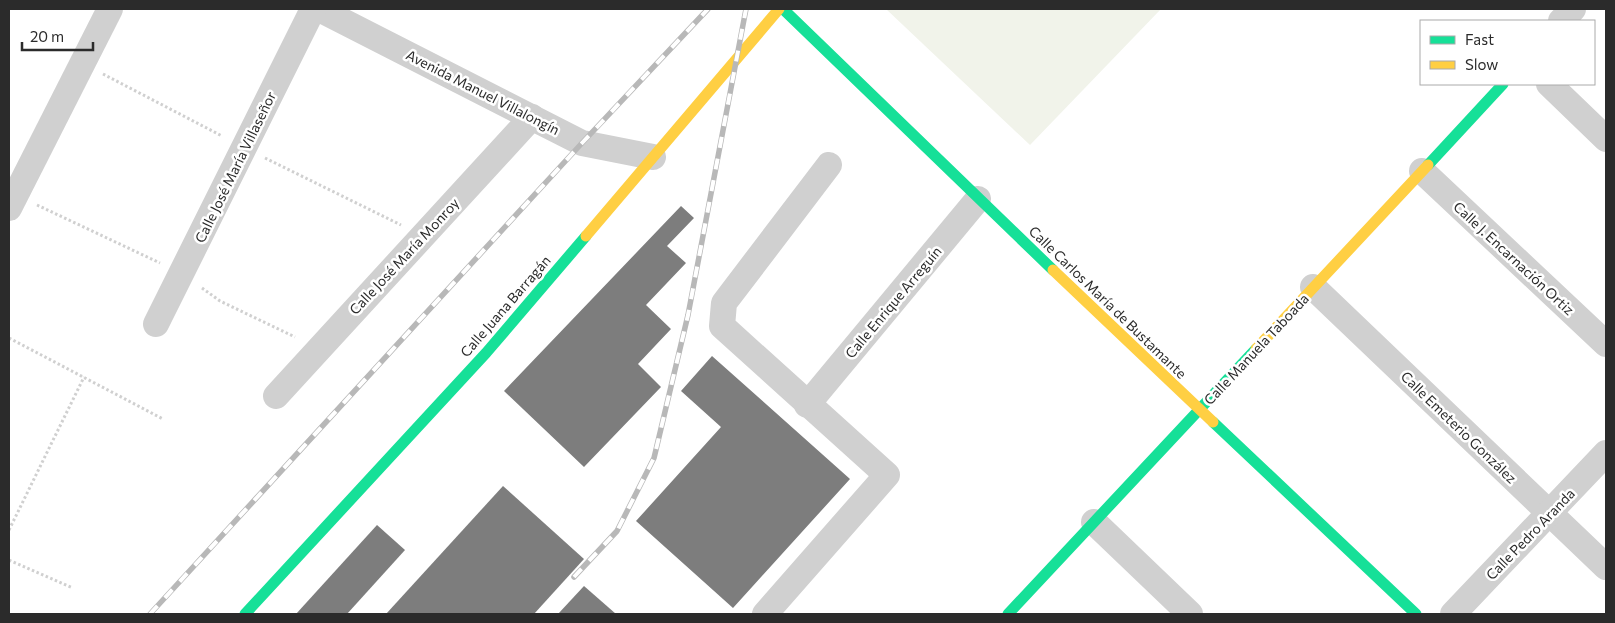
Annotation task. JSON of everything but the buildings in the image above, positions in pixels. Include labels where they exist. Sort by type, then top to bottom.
[{"type":"street","points":[[9,208],[110,9]]},
{"type":"street","name":"Calle José María Villaseñor","points":[[156,324],[313,9]]},
{"type":"street","name":"Avenida Manuel Villalongín","points":[[319,9],[582,143],[653,157]]},
{"type":"street","name":"Calle Juana Barragán","points":[[245,614],[486,352],[781,9]]},
{"type":"street","name":"Calle Carlos María de Bustamante","points":[[781,9],[1416,614]]},
{"type":"street","points":[[1562,20],[1573,9]]},
{"type":"street","name":"Calle Manuela Taboada","points":[[1008,614],[1502,85]]},
{"type":"street","points":[[1550,85],[1606,139]]},
{"type":"street","name":"Calle José María Monroy","points":[[276,396],[532,117]]},
{"type":"street","points":[[765,614],[887,475],[807,405],[722,326],[724,302],[829,165]]},
{"type":"street","name":"Calle J. Encarnación Ortiz","points":[[1422,172],[1606,344]]},
{"type":"street","name":"Calle Enrique Arreguín","points":[[807,405],[978,198]]},
{"type":"street","name":"Calle Emeterio González","points":[[1313,287],[1606,567]]},
{"type":"street","name":"Calle Pedro Aranda","points":[[1453,614],[1606,453]]},
{"type":"street","points":[[1094,522],[1190,614]]},
{"type":"path","points":[[9,338],[164,419]]},
{"type":"path","points":[[9,530],[84,377]]},
{"type":"path","points":[[9,560],[73,588]]},
{"type":"shaded area","points":[[886,9],[1161,9],[1030,145]]},
{"type":"railway","points":[[150,614],[582,143],[708,9]]},
{"type":"railway","points":[[574,577],[617,531],[654,458],[688,315],[746,9]]},
{"type":"traffic: fast","points":[[783,9],[1053,270]]},
{"type":"traffic: fast","points":[[1428,165],[1502,85]]},
{"type":"traffic: fast","points":[[245,614],[486,353],[586,236]]},
{"type":"traffic: fast","points":[[1008,614],[1256,349]]},
{"type":"traffic: fast","points":[[1213,422],[1416,614]]},
{"type":"traffic: slow","points":[[586,236],[779,9]]},
{"type":"traffic: slow","points":[[1256,349],[1428,165]]},
{"type":"traffic: slow","points":[[1053,270],[1213,422]]}]
